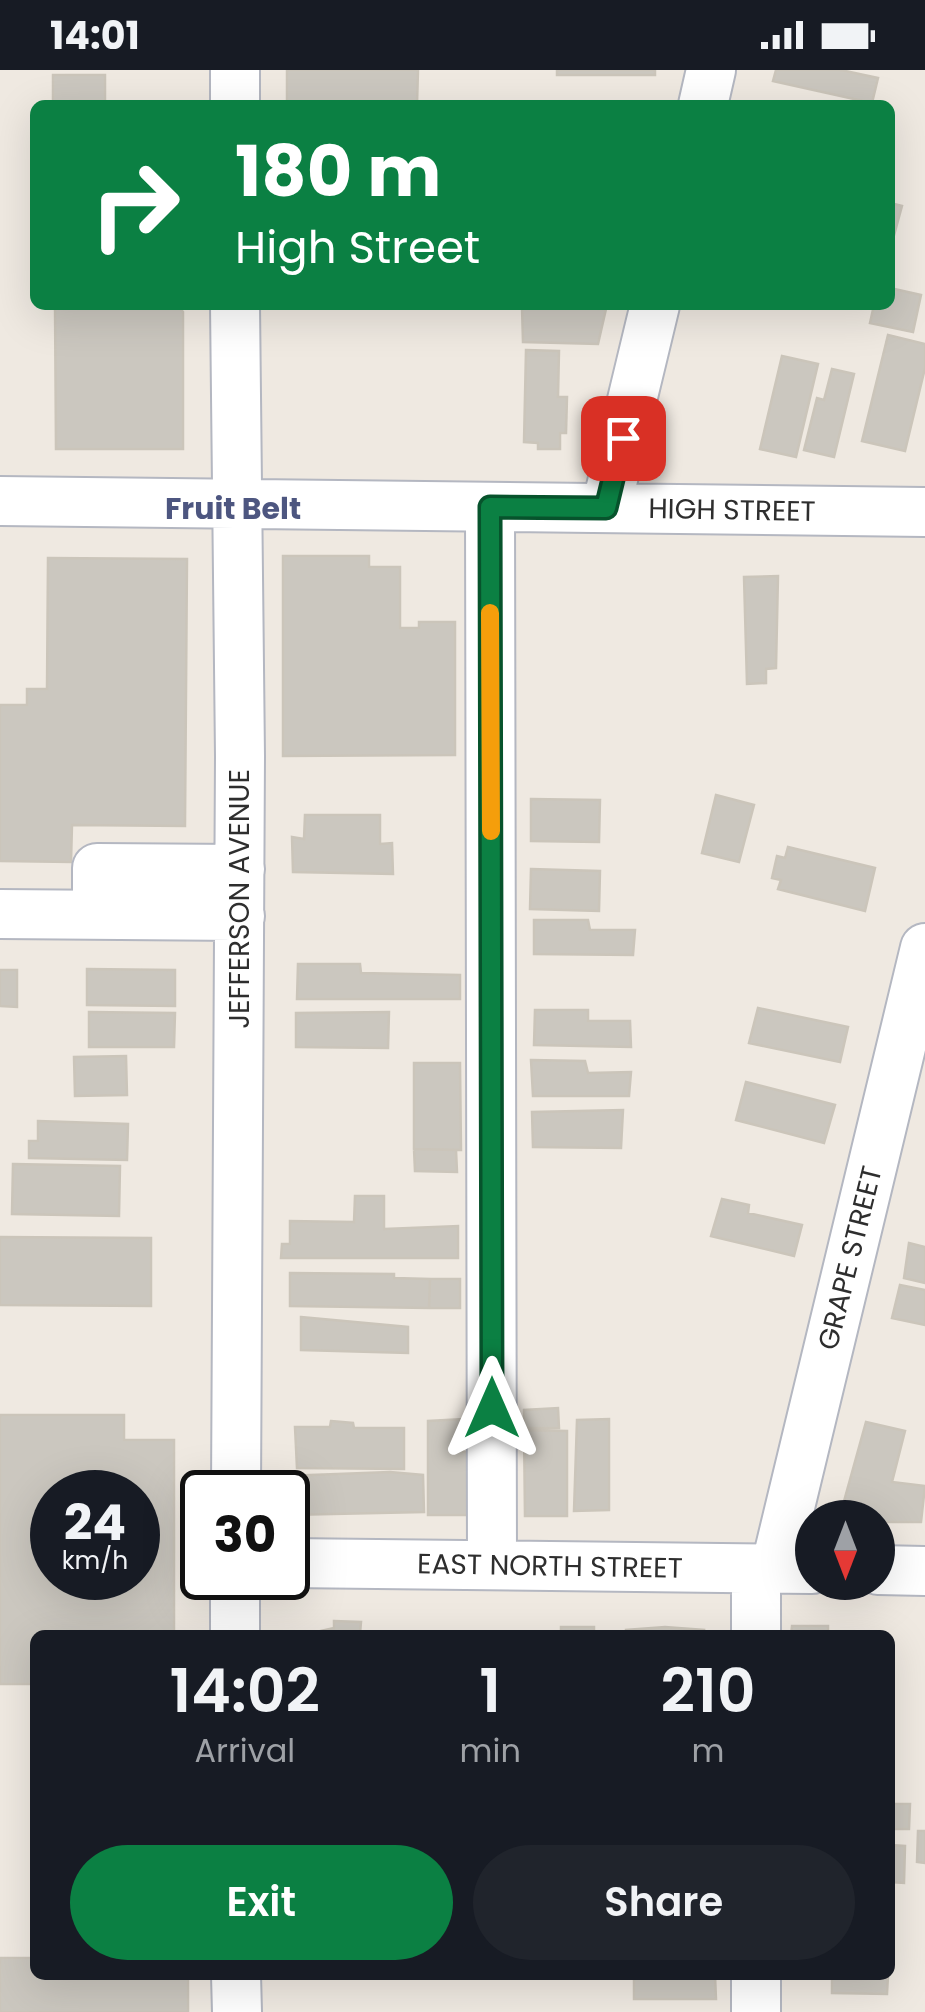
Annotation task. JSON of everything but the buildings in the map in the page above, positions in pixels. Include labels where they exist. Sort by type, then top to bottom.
[{"type":"street","points":[[235,70],[235,100]]},
{"type":"street","points":[[703,100],[711,70]]},
{"type":"street","name":"JEFFERSON AVENUE","points":[[235,310],[240,869],[236,1470]]},
{"type":"street","points":[[606,508],[653,310]]},
{"type":"street","name":"HIGH STREET","points":[[0,501],[925,512]]},
{"type":"street","points":[[490,507],[492,1566]]},
{"type":"street","points":[[97,915],[98,868],[240,869]]},
{"type":"street","points":[[0,914],[240,916]]},
{"type":"street","name":"GRAPE STREET","points":[[758,1630],[781,1569],[925,948]]},
{"type":"street","name":"EAST NORTH STREET","points":[[310,1563],[781,1569]]},
{"type":"street","points":[[895,1570],[925,1571]]},
{"type":"street","points":[[235,1600],[236,1630]]},
{"type":"street","points":[[236,1980],[236,2012]]},
{"type":"street","points":[[756,1980],[756,2012]]},
{"type":"slow traffic","points":[[490,613],[491,831]]},
{"type":"district","name":"Fruit Belt","points":[[233,508]]},
{"type":"route","points":[[492,1408],[490,507],[606,508],[623,438]]}]
